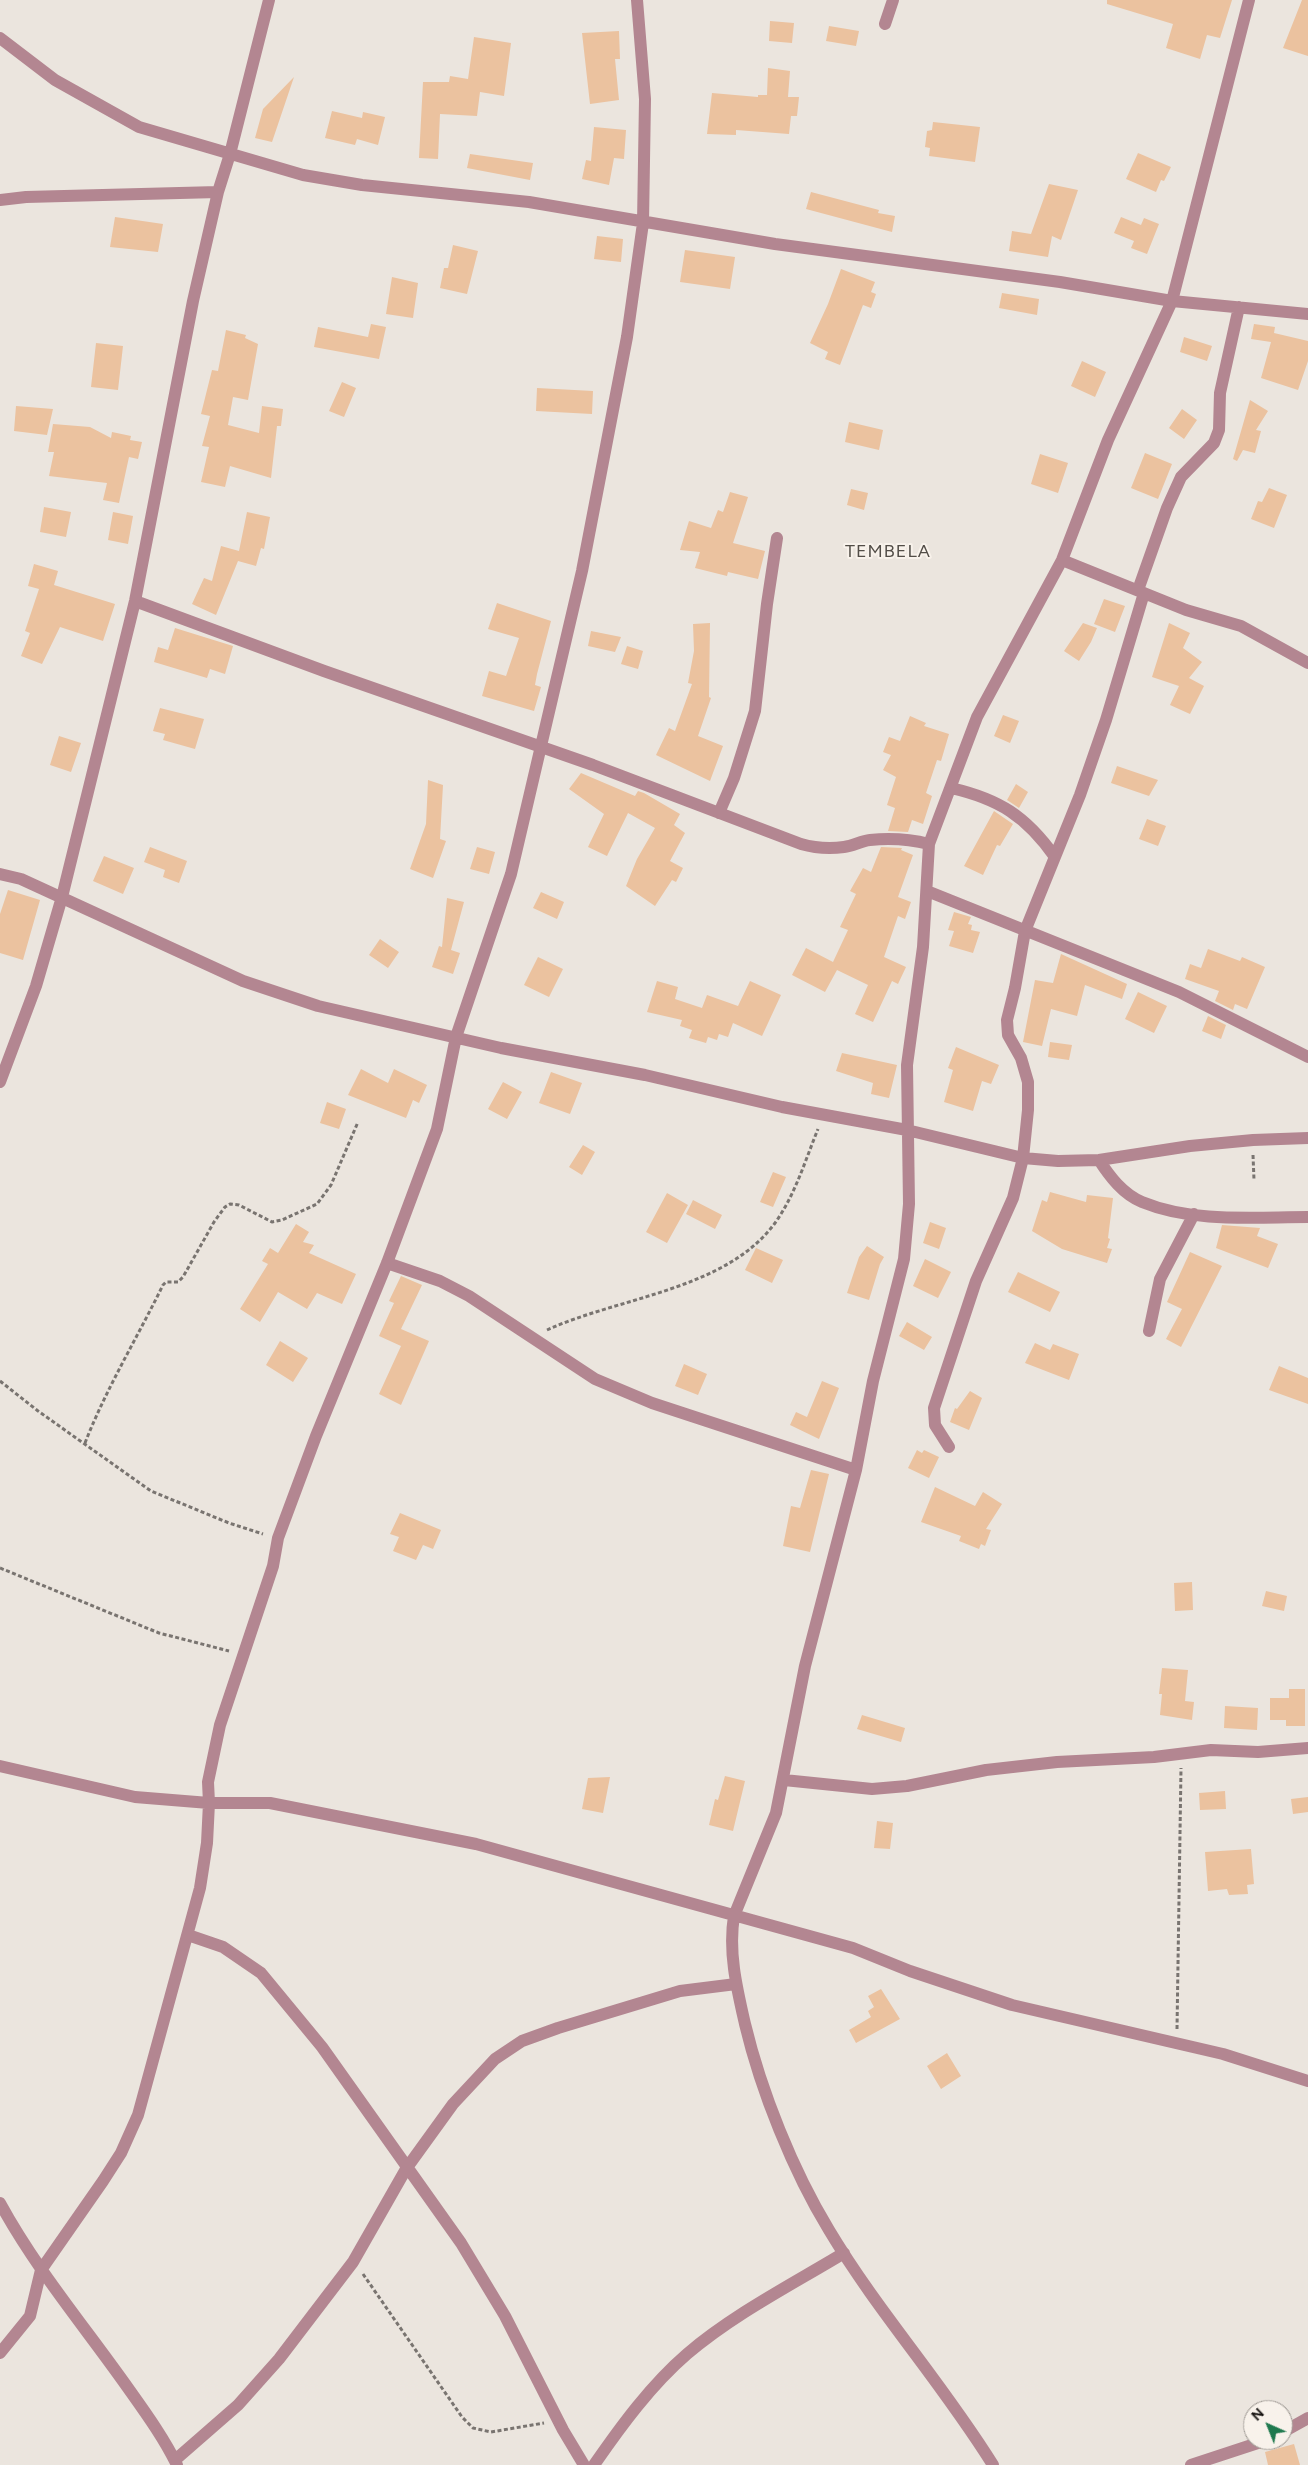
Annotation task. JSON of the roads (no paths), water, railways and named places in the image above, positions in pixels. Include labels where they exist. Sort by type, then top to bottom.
[{"type":"street","points":[[0,1082],[36,986],[62,897],[135,601],[193,301],[218,192],[230,154],[269,0]]},
{"type":"street","points":[[0,2353],[30,2316],[41,2270],[121,2153],[138,2115],[200,1888],[209,1803],[208,1782],[211,1762],[242,1655],[273,1566],[278,1538],[316,1436],[387,1263],[437,1129],[456,1037],[512,874],[543,748],[582,571],[627,337],[643,223],[644,99],[636,0]]},
{"type":"street","points":[[885,24],[893,0]]},
{"type":"street","points":[[993,2465],[961,2416],[844,2253],[813,2202],[780,2127],[749,2041],[736,1984],[731,1932],[734,1916],[773,1821],[784,1780],[805,1666],[856,1470],[873,1381],[904,1259],[909,1204],[906,1065],[923,947],[929,844],[977,717],[1062,560],[1108,440],[1172,301],[1249,0]]},
{"type":"street","points":[[0,38],[55,80],[140,127],[303,175],[345,182],[529,202],[643,223],[775,244],[1060,282],[1172,301],[1308,314]]},
{"type":"street","points":[[0,200],[26,197],[218,192]]},
{"type":"street","points":[[949,1447],[934,1425],[934,1408],[976,1281],[1012,1198],[1023,1158],[1028,1110],[1028,1082],[1021,1058],[1008,1035],[1007,1020],[1025,930],[1055,857],[1106,720],[1141,591],[1167,508],[1181,477],[1214,443],[1219,430],[1220,393],[1239,307]]},
{"type":"street","points":[[719,813],[734,778],[755,711],[766,604],[777,538]]},
{"type":"street","points":[[1062,560],[1186,610],[1240,626],[1308,663]]},
{"type":"street","points":[[135,601],[324,671],[543,748],[801,844],[820,849],[845,847],[867,840],[886,839],[912,840],[929,844]]},
{"type":"street","points":[[951,788],[978,794],[1010,809],[1035,830],[1055,857]]},
{"type":"street","points":[[0,874],[21,878],[243,981],[277,993],[373,1020],[501,1048],[645,1075],[823,1116],[907,1130],[1023,1158],[1058,1161],[1099,1160],[1190,1146],[1253,1140],[1308,1138]]},
{"type":"street","points":[[927,892],[1179,992],[1308,1057]]},
{"type":"street","points":[[1099,1160],[1109,1176],[1124,1191],[1141,1201],[1194,1214],[1308,1217]]},
{"type":"street","points":[[1149,1330],[1160,1279],[1194,1214]]},
{"type":"street","points":[[387,1263],[440,1281],[469,1296],[533,1337],[554,1354],[595,1378],[652,1403],[856,1470]]},
{"type":"street","points":[[784,1780],[872,1789],[907,1786],[986,1770],[1057,1762],[1182,1754],[1211,1750],[1258,1752],[1308,1748]]},
{"type":"street","points":[[0,1766],[135,1797],[209,1803],[270,1803],[476,1844],[853,1948],[910,1971],[1012,2005],[1177,2042],[1224,2054],[1308,2080]]},
{"type":"street","points":[[188,1935],[223,1947],[261,1973],[322,2047],[461,2243],[488,2286],[558,2420],[584,2465]]},
{"type":"street","points":[[0,2203],[41,2270],[148,2416],[176,2462],[238,2405],[279,2359],[354,2262],[406,2168],[471,2082],[495,2059],[522,2040],[680,1991],[736,1984]]},
{"type":"street","points":[[594,2465],[636,2409],[664,2376],[687,2354],[725,2326],[844,2253]]},
{"type":"street","points":[[1293,2426],[1308,2418]]},
{"type":"street","points":[[1191,2465],[1243,2448]]},
{"type":"district","name":"TEMBELA","points":[[888,552]]}]
